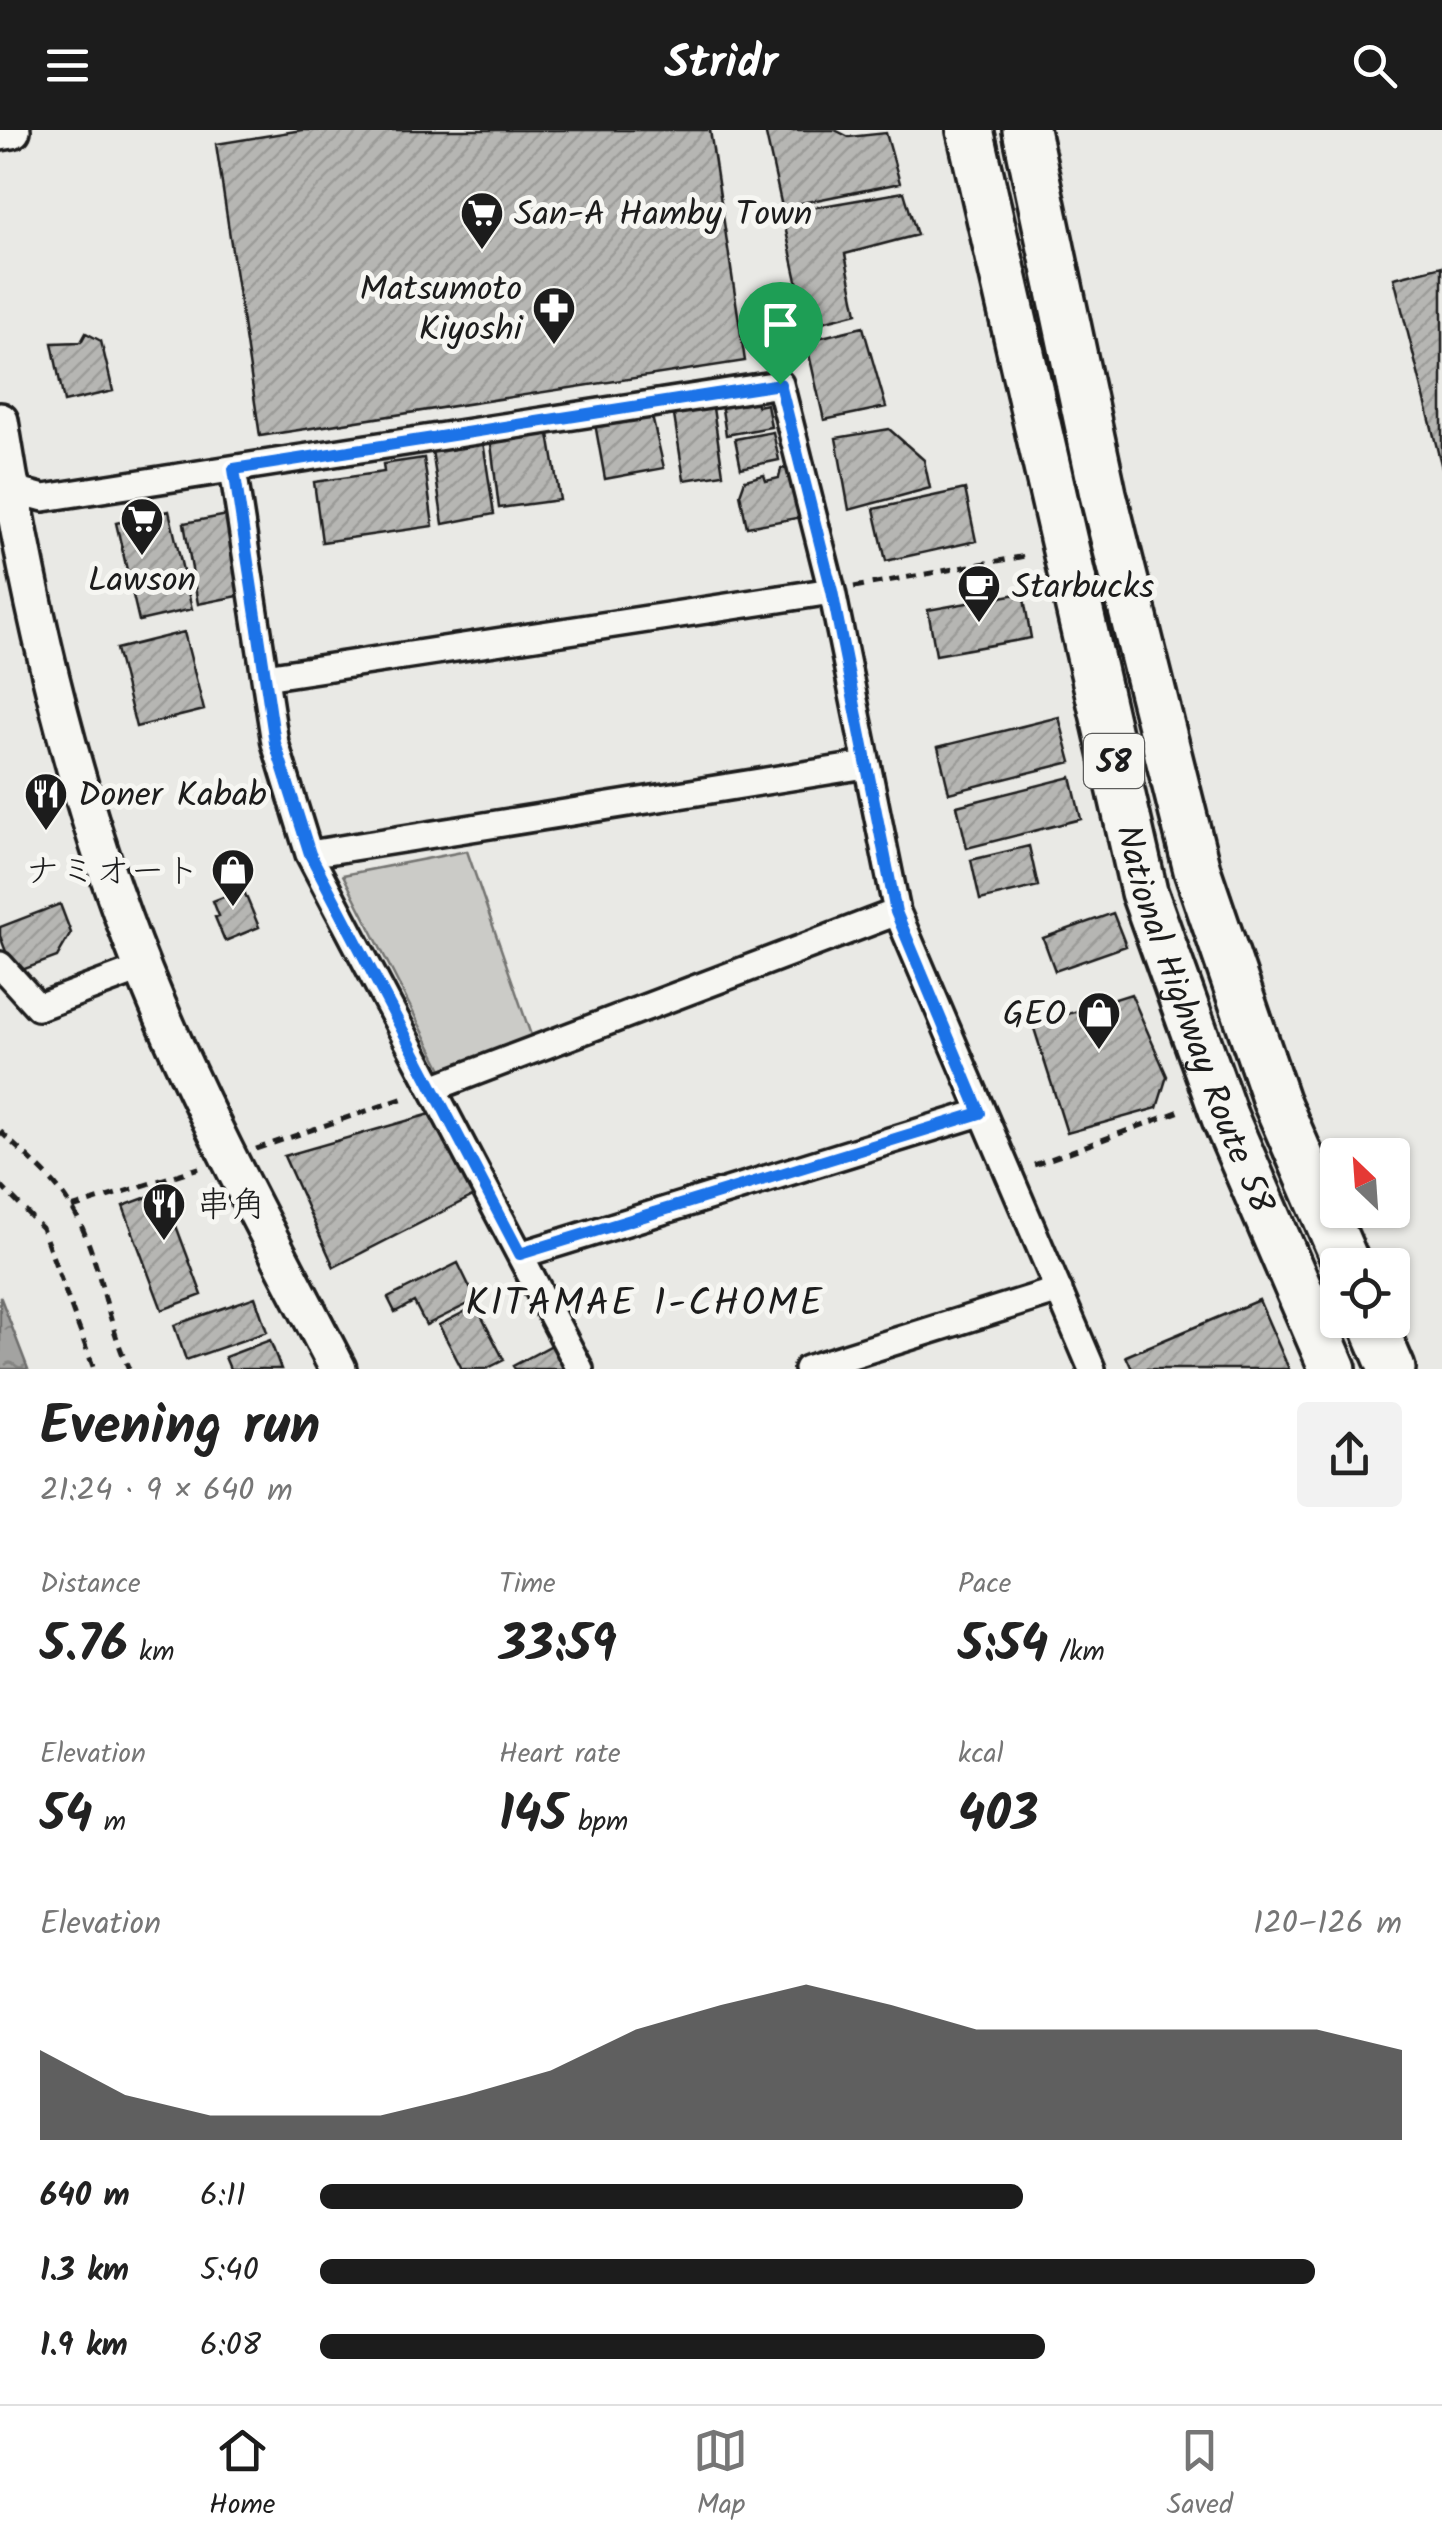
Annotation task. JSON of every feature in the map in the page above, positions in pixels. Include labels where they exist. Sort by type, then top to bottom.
[{"type":"highway","name":"National Highway Route 58","points":[[970,130],[1144,892],[1225,1118],[1333,1369]]},
{"type":"highway","name":"National Highway Route 58","points":[[1026,130],[1103,494],[1197,870],[1276,1101],[1340,1248]]},
{"type":"highway","points":[[1379,1338],[1392,1369]]},
{"type":"street","points":[[0,132],[12,130]]},
{"type":"street","points":[[8,504],[780,384],[832,591],[896,912],[1092,1369]]},
{"type":"street","points":[[0,421],[8,504],[49,672],[108,876],[143,968],[217,1134],[338,1369]]},
{"type":"street","points":[[234,469],[275,743],[310,854],[580,1369]]},
{"type":"street","points":[[265,676],[832,591]]},
{"type":"street","points":[[310,854],[866,765]]},
{"type":"street","points":[[433,1088],[896,912]]},
{"type":"street","points":[[0,964],[38,1007],[143,968]]},
{"type":"street","points":[[520,1254],[980,1113]]},
{"type":"street","points":[[807,1369],[1059,1290]]},
{"type":"path","points":[[832,591],[1031,555]]},
{"type":"path","points":[[1008,1175],[1191,1108]]},
{"type":"path","points":[[0,1131],[72,1208],[95,1259],[117,1344],[128,1369]]},
{"type":"path","points":[[0,1185],[42,1228],[94,1369]]},
{"type":"shaded area","points":[[467,851],[533,1041],[444,1073],[343,875]]},
{"type":"water","points":[[0,1296],[28,1369],[0,1369]]},
{"type":"building","points":[[302,130],[710,130],[745,361],[260,436],[216,144]]},
{"type":"building","points":[[765,130],[835,130],[849,137],[886,133],[900,183],[782,207]]},
{"type":"building","points":[[904,192],[917,235],[845,254],[857,313],[807,326],[782,213]]},
{"type":"building","points":[[1442,266],[1442,468],[1394,278]]},
{"type":"building","points":[[863,327],[886,407],[824,420],[806,341]]},
{"type":"building","points":[[86,333],[101,341],[113,391],[64,402],[52,343],[81,342]]},
{"type":"building","points":[[756,396],[757,406],[767,404],[771,427],[726,435],[721,403]]},
{"type":"building","points":[[689,406],[690,411],[713,408],[723,474],[684,480],[673,409]]},
{"type":"building","points":[[651,412],[664,468],[605,479],[594,418]]},
{"type":"building","points":[[548,428],[560,500],[499,508],[490,436]]},
{"type":"building","points":[[889,429],[924,460],[930,488],[849,510],[836,438]]},
{"type":"building","points":[[773,432],[779,460],[741,468],[735,439]]},
{"type":"building","points":[[482,435],[494,514],[443,524],[431,443]]},
{"type":"building","points":[[424,458],[433,526],[322,542],[314,482],[384,472],[383,464]]},
{"type":"building","points":[[792,466],[802,517],[747,527],[740,494],[745,480],[764,475],[766,481],[779,478],[781,469]]},
{"type":"building","points":[[965,489],[976,541],[886,561],[874,509]]},
{"type":"building","points":[[169,511],[192,609],[139,621],[116,523]]},
{"type":"building","points":[[228,515],[243,595],[198,604],[184,523]]},
{"type":"building","name":"Starbucks","points":[[1023,593],[1031,638],[936,655],[928,610]]},
{"type":"building","points":[[184,632],[204,710],[136,727],[116,649]]},
{"type":"building","points":[[1059,717],[1071,762],[949,793],[938,747]]},
{"type":"building","points":[[1071,777],[1081,819],[967,848],[957,806]]},
{"type":"building","points":[[1029,846],[1038,886],[980,900],[971,860]]},
{"type":"building","name":"ナミオート","points":[[243,889],[259,927],[225,941],[213,901]]},
{"type":"building","points":[[60,904],[71,933],[57,957],[14,973],[0,927]]},
{"type":"building","points":[[1113,913],[1126,946],[1055,971],[1043,938]]},
{"type":"building","name":"GEO","points":[[1131,994],[1167,1076],[1157,1108],[1067,1133],[1033,1025]]},
{"type":"building","points":[[434,1113],[475,1195],[334,1267],[284,1156]]},
{"type":"building","points":[[163,1191],[202,1295],[162,1310],[123,1206]]},
{"type":"building","points":[[458,1263],[476,1300],[426,1325],[414,1302],[395,1312],[388,1298]]},
{"type":"building","points":[[255,1297],[267,1332],[186,1360],[174,1325]]},
{"type":"building","points":[[1259,1300],[1289,1369],[1132,1369],[1126,1356]]},
{"type":"building","points":[[476,1306],[504,1360],[486,1369],[462,1369],[439,1325]]},
{"type":"building","points":[[270,1340],[281,1369],[230,1369],[225,1357]]},
{"type":"building","points":[[554,1344],[567,1369],[513,1366]]},
{"type":"place","name":"San-A Hamby Town","points":[[482,251]]},
{"type":"place","name":"Matsumoto Kiyoshi","points":[[554,346]]},
{"type":"place","name":"Lawson","points":[[142,557]]},
{"type":"place","name":"Starbucks","points":[[979,624]]},
{"type":"place","name":"Doner Kabab","points":[[46,832]]},
{"type":"place","name":"ナミオート","points":[[233,908]]},
{"type":"place","name":"GEO","points":[[1099,1051]]},
{"type":"place","name":"串角","points":[[164,1242]]},
{"type":"district","name":"KITAMAE 1-CHOME","points":[[645,1302]]},
{"type":"route","points":[[780,384],[832,591],[896,912],[980,1113],[520,1254],[310,854],[275,743],[234,469],[780,384]]}]
